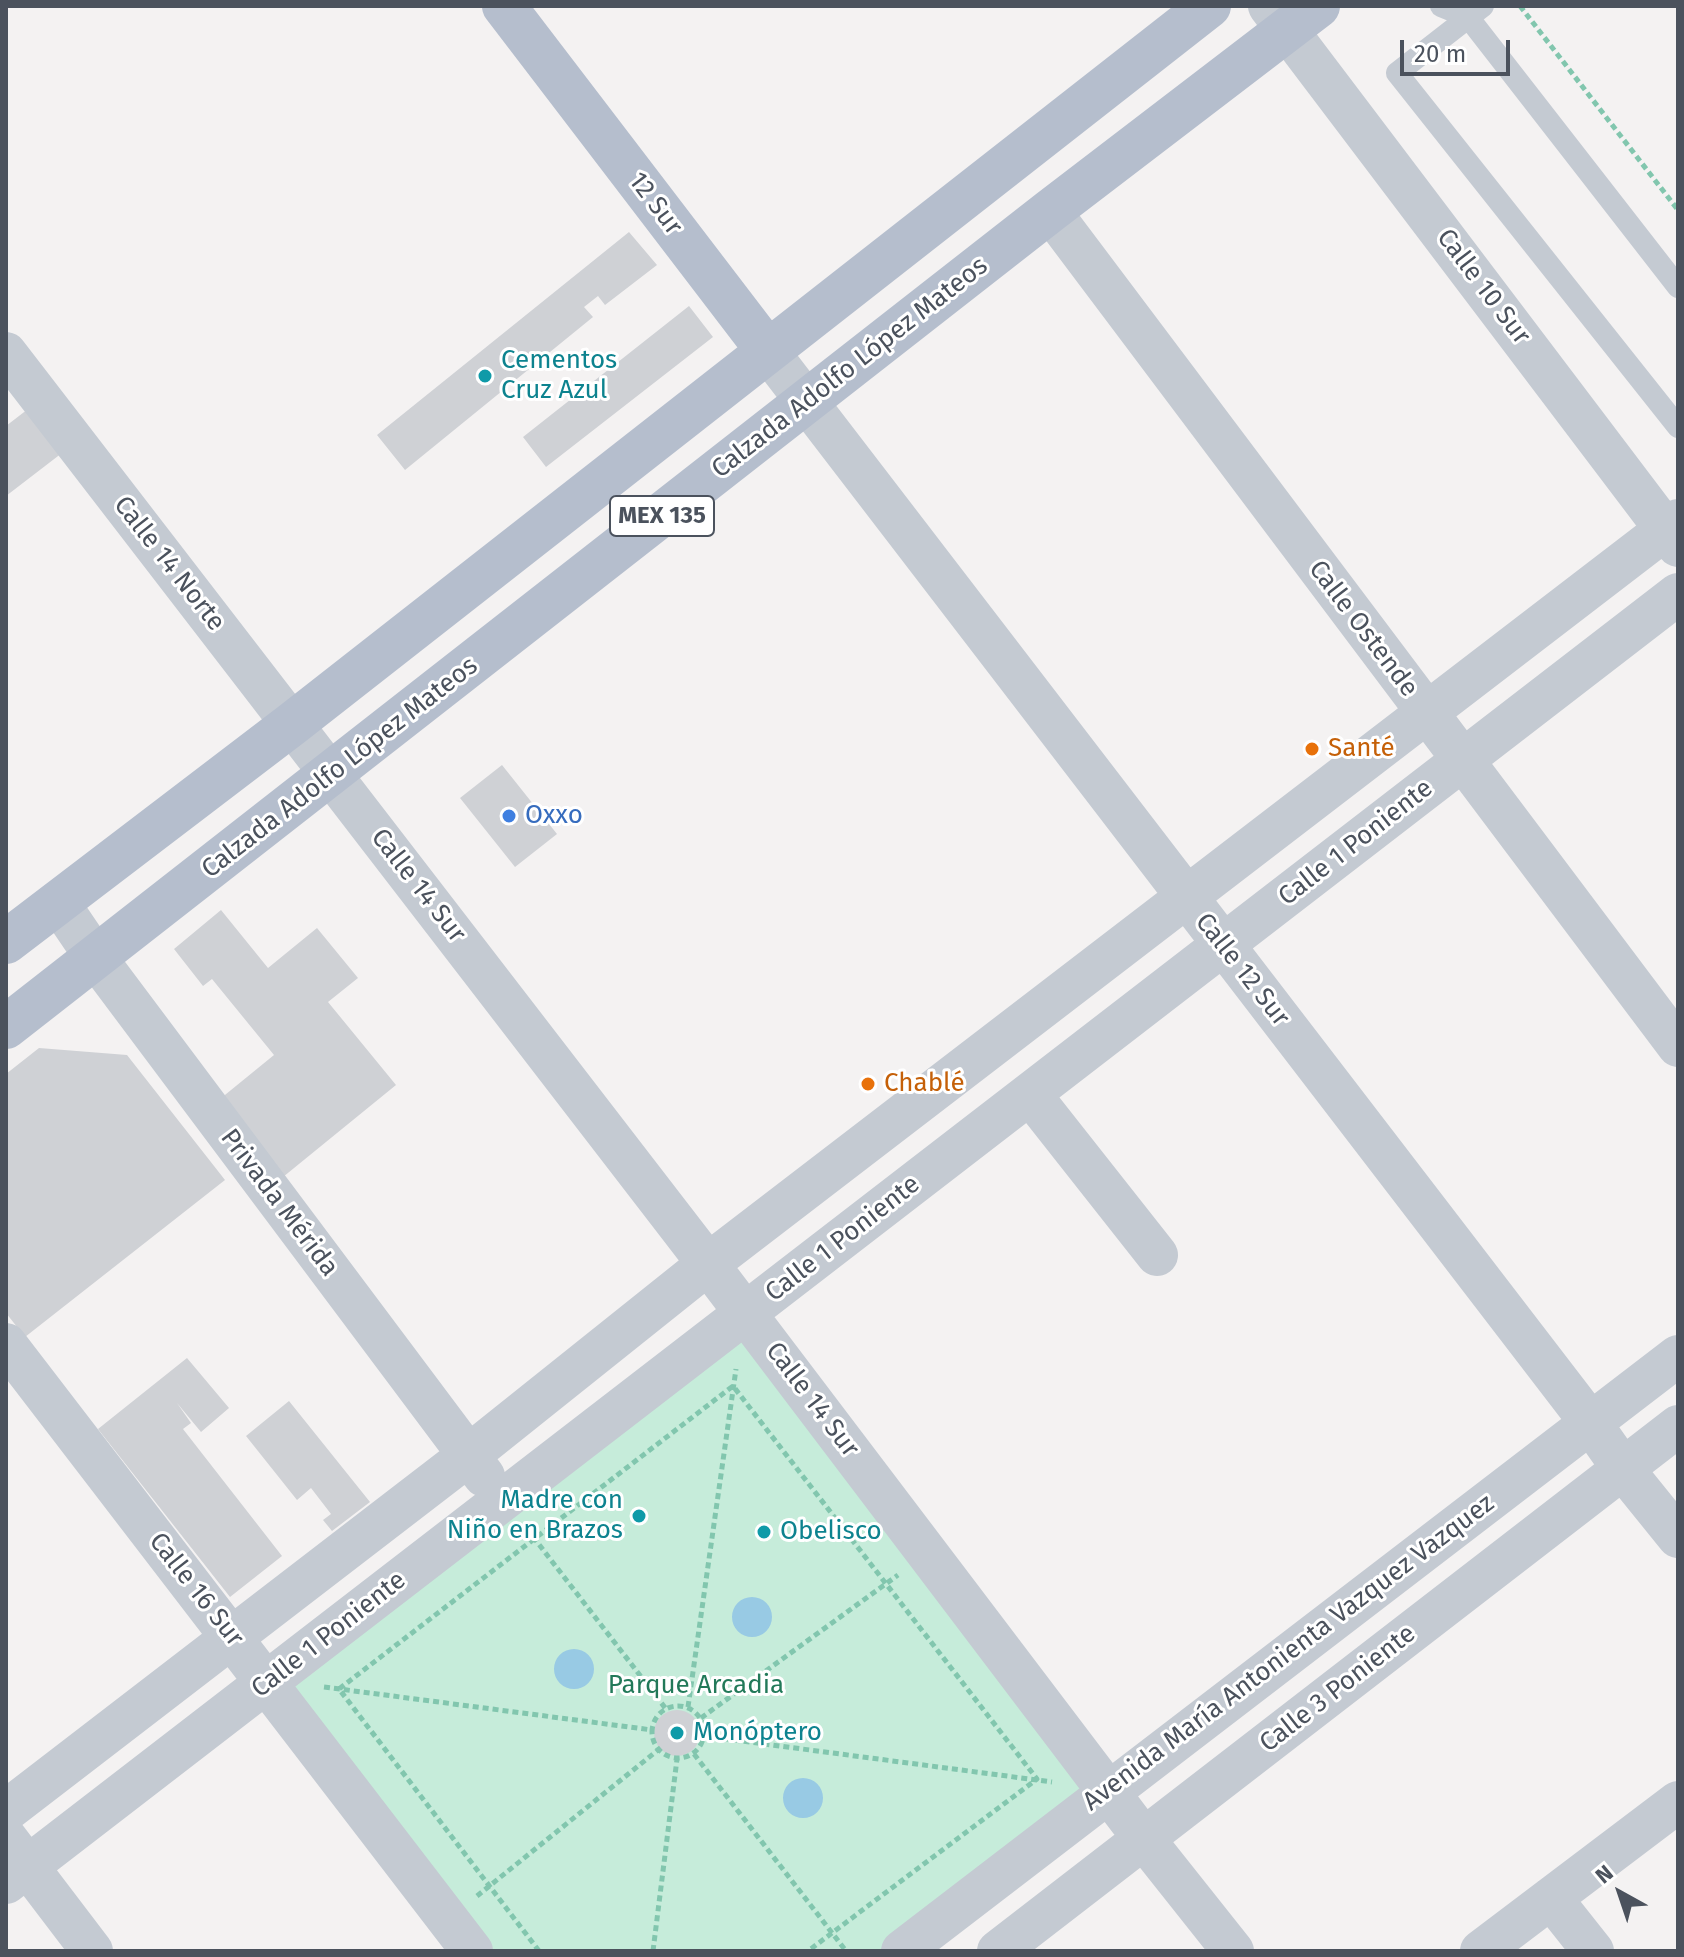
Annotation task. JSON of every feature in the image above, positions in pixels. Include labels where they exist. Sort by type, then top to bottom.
[{"type":"main road","name":"12 Sur","points":[[504,6],[767,350]]},
{"type":"main road","name":"MEX 135","points":[[6,942],[292,724],[1209,6]]},
{"type":"main road","name":"Calzada Adolfo López Mateos","points":[[6,1027],[1050,211],[1291,14]]},
{"type":"street","name":"Calle 10 Sur","points":[[1291,14],[1674,532]]},
{"type":"street","name":"Calle Ostende","points":[[1050,211],[1678,1046]]},
{"type":"street","name":"12 Sur","points":[[767,350],[807,402]]},
{"type":"street","name":"Calle 14 Norte","points":[[6,353],[332,774]]},
{"type":"street","name":"Calle 12 Sur","points":[[807,402],[1678,1537]]},
{"type":"street","points":[[6,1811],[469,1455],[708,1264],[1185,896],[1426,712],[1674,532]]},
{"type":"street","name":"Calle 1 Poniente","points":[[13,1863],[267,1683],[1678,594]]},
{"type":"street","name":"Calle 14 Sur","points":[[332,774],[746,1313],[1144,1839],[1233,1951]]},
{"type":"street","name":"Privada Mérida","points":[[58,902],[96,958],[504,1501]]},
{"type":"street","points":[[1030,1094],[1157,1255]]},
{"type":"street","name":"Calle 16 Sur","points":[[6,1344],[460,1935]]},
{"type":"street","name":"Avenida María Antonienta Vazquez Vazquez","points":[[902,1951],[1678,1356]]},
{"type":"street","name":"Calle 3 Poniente","points":[[998,1951],[1678,1426]]},
{"type":"street","points":[[1481,1951],[1678,1802]]},
{"type":"street","points":[[13,1863],[92,1951]]},
{"type":"street","points":[[1551,1898],[1593,1951]]},
{"type":"lane","points":[[1441,6],[1475,12],[1678,287]]},
{"type":"lane","points":[[1475,12],[1397,73],[1678,427]]},
{"type":"path","points":[[1520,6],[1678,210]]},
{"type":"path","points":[[688,1707],[746,1313]]},
{"type":"path","points":[[339,1689],[733,1386]]},
{"type":"path","points":[[733,1386],[1037,1779]]},
{"type":"path","points":[[504,1501],[666,1709]]},
{"type":"path","points":[[701,1718],[928,1553]]},
{"type":"path","points":[[267,1683],[339,1689],[652,1730]]},
{"type":"path","points":[[339,1689],[539,1951]]},
{"type":"path","points":[[688,1707],[701,1718],[703,1743],[694,1754],[677,1759],[663,1755],[654,1744],[654,1721],[666,1709],[688,1707]]},
{"type":"path","points":[[704,1736],[1108,1791]]},
{"type":"path","points":[[460,1935],[489,1886],[658,1750]]},
{"type":"path","points":[[694,1754],[846,1951]]},
{"type":"path","points":[[653,1951],[677,1759]]},
{"type":"path","points":[[808,1951],[1037,1779]]},
{"type":"green space","name":"Parque Arcadia","points":[[746,1313],[1108,1791],[900,1951],[472,1951],[267,1683]]},
{"type":"water","points":[[752,1597],[766,1603],[772,1617],[766,1631],[752,1637],[738,1631],[732,1617],[738,1603]]},
{"type":"water","points":[[574,1649],[588,1655],[594,1669],[588,1683],[574,1689],[560,1683],[554,1669],[560,1655]]},
{"type":"water","points":[[803,1778],[817,1784],[823,1798],[817,1812],[803,1818],[789,1812],[783,1798],[789,1784]]},
{"type":"building","name":"Cementos Cruz Azul","points":[[629,232],[657,265],[605,305],[598,296],[584,307],[593,317],[405,470],[377,435]]},
{"type":"building","points":[[689,306],[713,337],[546,467],[523,437]]},
{"type":"building","points":[[41,399],[75,443],[6,496],[6,426]]},
{"type":"building","name":"Oxxo","points":[[502,765],[557,834],[515,867],[460,798]]},
{"type":"building","points":[[221,910],[268,968],[317,928],[358,978],[328,1002],[396,1085],[283,1177],[220,1099],[274,1055],[212,979],[203,986],[174,949]]},
{"type":"building","points":[[39,1048],[127,1055],[225,1180],[25,1337],[6,1313],[6,1074]]},
{"type":"building","points":[[187,1358],[229,1408],[201,1432],[177,1403],[191,1423],[183,1429],[282,1556],[230,1597],[98,1429]]},
{"type":"building","points":[[289,1401],[370,1502],[332,1531],[323,1520],[331,1514],[311,1488],[297,1500],[246,1436]]},
{"type":"building","name":"Monóptero","points":[[677,1710],[686,1711],[693,1717],[699,1724],[699,1742],[693,1749],[686,1755],[677,1756],[668,1755],[661,1749],[655,1742],[654,1733],[655,1724],[661,1717],[668,1711]]},
{"type":"place","name":"Cementos Cruz Azul","points":[[485,376]]},
{"type":"place","name":"Santé","points":[[1312,749]]},
{"type":"place","name":"Oxxo","points":[[509,816]]},
{"type":"place","name":"Chablé","points":[[868,1084]]},
{"type":"place","name":"Madre con Niño en Brazos","points":[[639,1516]]},
{"type":"place","name":"Obelisco","points":[[764,1532]]},
{"type":"place","name":"Monóptero","points":[[677,1733]]}]
